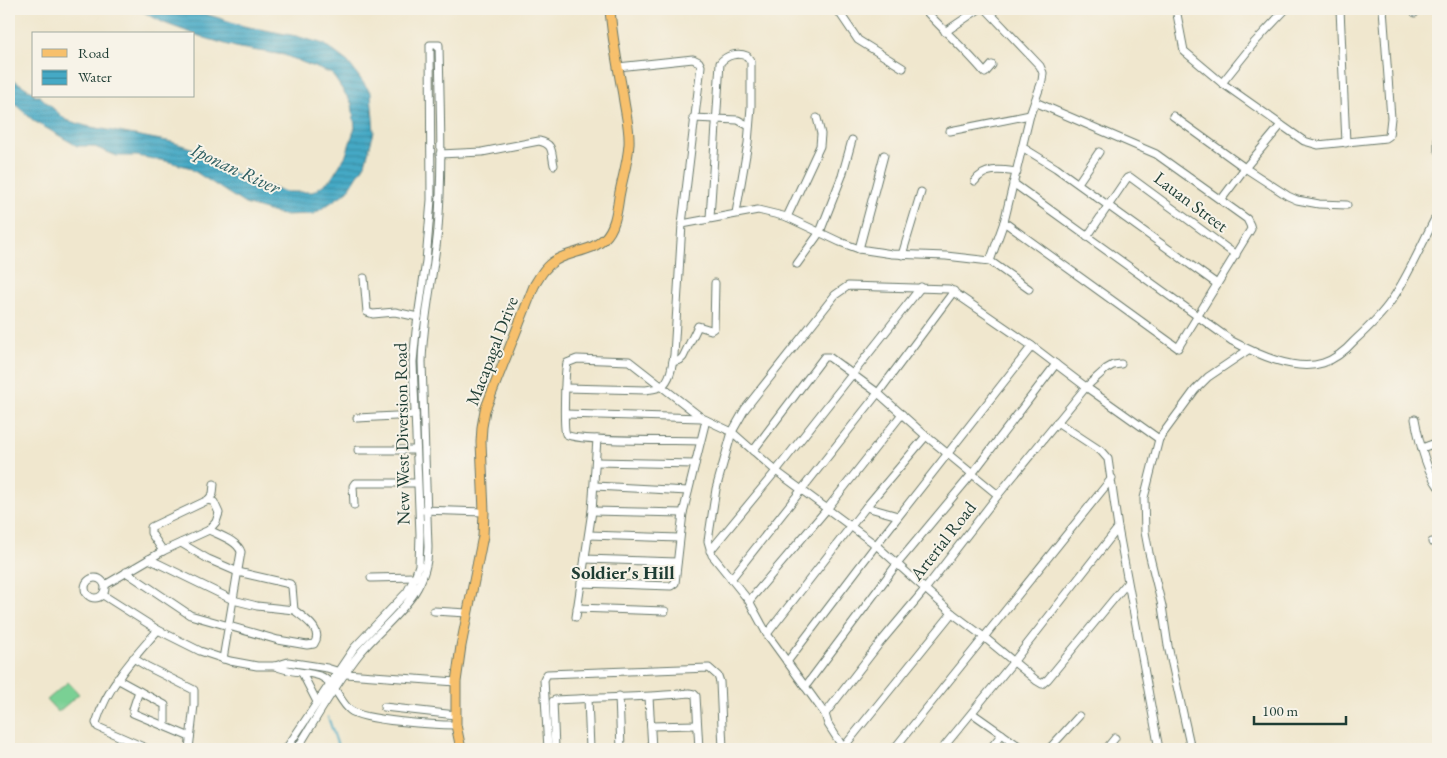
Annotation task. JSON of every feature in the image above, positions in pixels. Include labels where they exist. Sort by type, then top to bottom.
[{"type":"main road","name":"Macapagal Drive","points":[[461,749],[456,725],[456,682],[482,536],[484,512],[481,442],[485,410],[534,286],[545,268],[555,260],[588,249],[605,239],[616,217],[629,144],[629,133],[610,9]]},
{"type":"street","points":[[837,9],[858,40],[903,68]]},
{"type":"street","points":[[924,9],[985,73],[992,65]]},
{"type":"street","points":[[945,32],[978,9]]},
{"type":"street","points":[[986,9],[1042,69],[1042,80],[1030,115],[1004,222],[990,260]]},
{"type":"street","points":[[1176,9],[1184,52],[1222,83],[1281,124],[1310,144],[1318,145],[1386,138],[1391,132],[1383,9]]},
{"type":"street","points":[[1222,83],[1286,9]]},
{"type":"street","points":[[1340,9],[1346,143]]},
{"type":"street","name":"New West Diversion Road","points":[[286,749],[354,648],[407,592],[415,577],[420,557],[413,362],[432,200],[430,46],[439,45],[440,154],[438,229],[422,353],[428,558],[424,578],[406,606],[360,653],[297,749]]},
{"type":"street","points":[[710,218],[718,118],[720,63],[723,59],[730,56],[743,54],[751,62],[752,86],[750,126],[736,213]]},
{"type":"street","points":[[565,388],[646,390],[663,386],[673,362],[682,224],[693,118],[701,70],[697,60],[678,60],[618,68]]},
{"type":"street","points":[[1004,222],[1178,348],[1249,233],[1250,225],[1247,219],[1156,154],[1034,102]]},
{"type":"street","points":[[950,131],[1030,115]]},
{"type":"street","points":[[1173,116],[1245,168],[1288,196],[1297,200],[1319,204],[1347,205]]},
{"type":"street","points":[[693,118],[738,120],[750,126]]},
{"type":"street","points":[[787,217],[820,146],[821,134],[817,118]]},
{"type":"street","points":[[1221,200],[1281,124]]},
{"type":"street","points":[[1438,139],[1438,150]]},
{"type":"street","points":[[797,264],[820,232],[842,176],[852,140]]},
{"type":"street","points":[[440,154],[482,152],[539,141],[547,143],[551,147],[554,165]]},
{"type":"street","points":[[1022,147],[1078,183],[1216,284]]},
{"type":"street","points":[[1078,183],[1099,152]]},
{"type":"street","points":[[859,249],[884,155]]},
{"type":"street","points":[[975,181],[982,173],[990,170],[1017,172]]},
{"type":"street","name":"Lauan Street","points":[[1108,205],[1127,178],[1134,178],[1236,255]]},
{"type":"street","points":[[1013,184],[1232,341],[1272,360],[1297,364],[1324,363],[1338,355],[1368,328],[1390,303],[1403,283],[1438,213]]},
{"type":"street","points":[[902,255],[921,192]]},
{"type":"street","points":[[1087,237],[1108,205]]},
{"type":"street","points":[[682,224],[758,210],[787,217],[859,249],[902,255],[990,260],[1030,289]]},
{"type":"street","points":[[364,278],[367,312],[373,314],[395,312],[418,318]]},
{"type":"street","points":[[673,362],[680,360],[698,326],[711,330],[714,328],[715,284]]},
{"type":"street","points":[[952,613],[843,748],[828,724],[825,714],[767,634],[749,601],[710,551],[708,533],[716,489],[732,432],[745,409],[835,295],[842,289],[848,286],[949,288],[1159,438]]},
{"type":"street","points":[[710,551],[776,471],[921,287]]},
{"type":"street","points":[[730,579],[878,393],[954,292]]},
{"type":"street","points":[[787,662],[898,516],[1032,346]]},
{"type":"street","points":[[1191,749],[1168,646],[1162,606],[1149,553],[1144,498],[1159,438],[1195,390],[1208,377],[1248,350]]},
{"type":"street","points":[[753,452],[824,357],[829,357],[878,393],[926,436],[998,495]]},
{"type":"street","points":[[700,441],[573,438],[567,435],[565,432],[567,364],[577,359],[626,360],[663,386],[704,419],[732,432],[776,471],[876,546],[926,588],[952,613],[1014,661],[1037,682],[1042,684],[1127,583]]},
{"type":"street","points":[[806,687],[897,564],[972,474],[1056,364]]},
{"type":"street","name":"Arterial Road","points":[[825,714],[1086,387],[1106,369],[1121,364]]},
{"type":"street","points":[[565,414],[704,419]]},
{"type":"street","points":[[749,601],[827,509],[902,414]]},
{"type":"street","points":[[357,418],[414,415]]},
{"type":"street","points":[[581,583],[671,586],[675,583],[683,513],[704,419]]},
{"type":"street","points":[[1415,419],[1432,478],[1438,486]]},
{"type":"street","points":[[1058,422],[1089,442],[1106,456],[1109,463],[1127,583],[1159,749]]},
{"type":"street","points":[[767,634],[866,507],[926,436]]},
{"type":"street","points":[[576,617],[595,486],[597,439]]},
{"type":"street","points":[[1422,448],[1438,442]]},
{"type":"street","points":[[358,450],[416,450]]},
{"type":"street","points":[[596,462],[694,464]]},
{"type":"street","points":[[894,749],[1112,478]]},
{"type":"street","points":[[354,506],[353,486],[355,483],[417,482]]},
{"type":"street","points":[[162,551],[151,533],[151,527],[208,500],[213,494],[214,484]]},
{"type":"street","points":[[595,486],[688,491]]},
{"type":"street","points":[[105,585],[102,581],[91,580],[86,586],[86,592],[90,596],[98,598],[103,594],[105,585],[126,572],[162,551],[209,530],[216,522],[219,513],[214,502],[208,500]]},
{"type":"street","points":[[866,507],[898,516]]},
{"type":"street","points":[[419,510],[484,512]]},
{"type":"street","points":[[592,511],[683,513]]},
{"type":"street","points":[[942,749],[1014,661],[1118,528]]},
{"type":"street","points":[[209,530],[236,544],[241,552],[223,659]]},
{"type":"street","points":[[589,535],[679,538]]},
{"type":"street","points":[[181,543],[208,559],[238,572],[290,584],[292,587],[294,610]]},
{"type":"street","points":[[126,572],[190,615],[278,640],[308,645],[317,642],[315,628],[294,610],[257,606],[233,600],[149,559]]},
{"type":"street","points":[[585,559],[677,562]]},
{"type":"street","points":[[371,578],[415,577]]},
{"type":"street","points":[[103,594],[158,630],[200,651],[223,659],[257,666],[275,666],[288,662],[310,665],[346,674],[456,682]]},
{"type":"street","points":[[577,608],[665,611]]},
{"type":"street","points":[[434,611],[467,613]]},
{"type":"street","points":[[148,749],[98,727],[96,721],[117,679],[158,630]]},
{"type":"street","points":[[133,658],[194,690],[194,705],[188,749]]},
{"type":"street","points":[[305,674],[310,665]]},
{"type":"street","points":[[275,666],[287,671],[320,676],[335,689],[352,712],[375,718],[438,725],[456,725]]},
{"type":"street","points":[[548,749],[544,680],[547,674],[709,668],[718,676],[720,682],[723,749]]},
{"type":"street","points":[[305,674],[317,702]]},
{"type":"street","points":[[117,679],[165,705],[165,726]]},
{"type":"street","points":[[139,691],[132,709],[133,713],[190,737]]},
{"type":"street","points":[[555,749],[553,701],[619,696],[649,697],[689,693],[694,694],[699,749]]},
{"type":"street","points":[[619,696],[621,749]]},
{"type":"street","points":[[649,697],[652,749]]},
{"type":"street","points":[[588,698],[590,749]]},
{"type":"street","points":[[375,718],[384,705],[456,715]]},
{"type":"street","points":[[972,713],[1023,749]]},
{"type":"street","points":[[438,725],[439,714]]},
{"type":"street","points":[[1048,749],[1079,716]]},
{"type":"street","points":[[651,726],[697,725]]},
{"type":"street","points":[[990,749],[1002,734]]},
{"type":"street","points":[[1106,749],[1115,738]]},
{"type":"green space","points":[[68,682],[79,694],[58,712],[47,700]]},
{"type":"water","points":[[138,9],[190,9],[244,26],[296,36],[324,44],[348,62],[371,93],[374,132],[365,164],[348,191],[314,214],[282,215],[245,204],[188,167],[137,156],[117,156],[92,146],[77,146],[34,121],[9,99],[9,79],[14,80],[32,92],[32,98],[42,98],[66,120],[86,126],[172,142],[197,150],[244,179],[286,192],[313,192],[331,179],[346,155],[355,127],[352,104],[332,74],[284,55],[239,48],[164,23]]},
{"type":"waterway","points":[[328,717],[339,749]]},
{"type":"district","name":"Soldier's Hill","points":[[623,572]]},
{"type":"water label","name":"Iponan River","points":[[236,168]]}]
